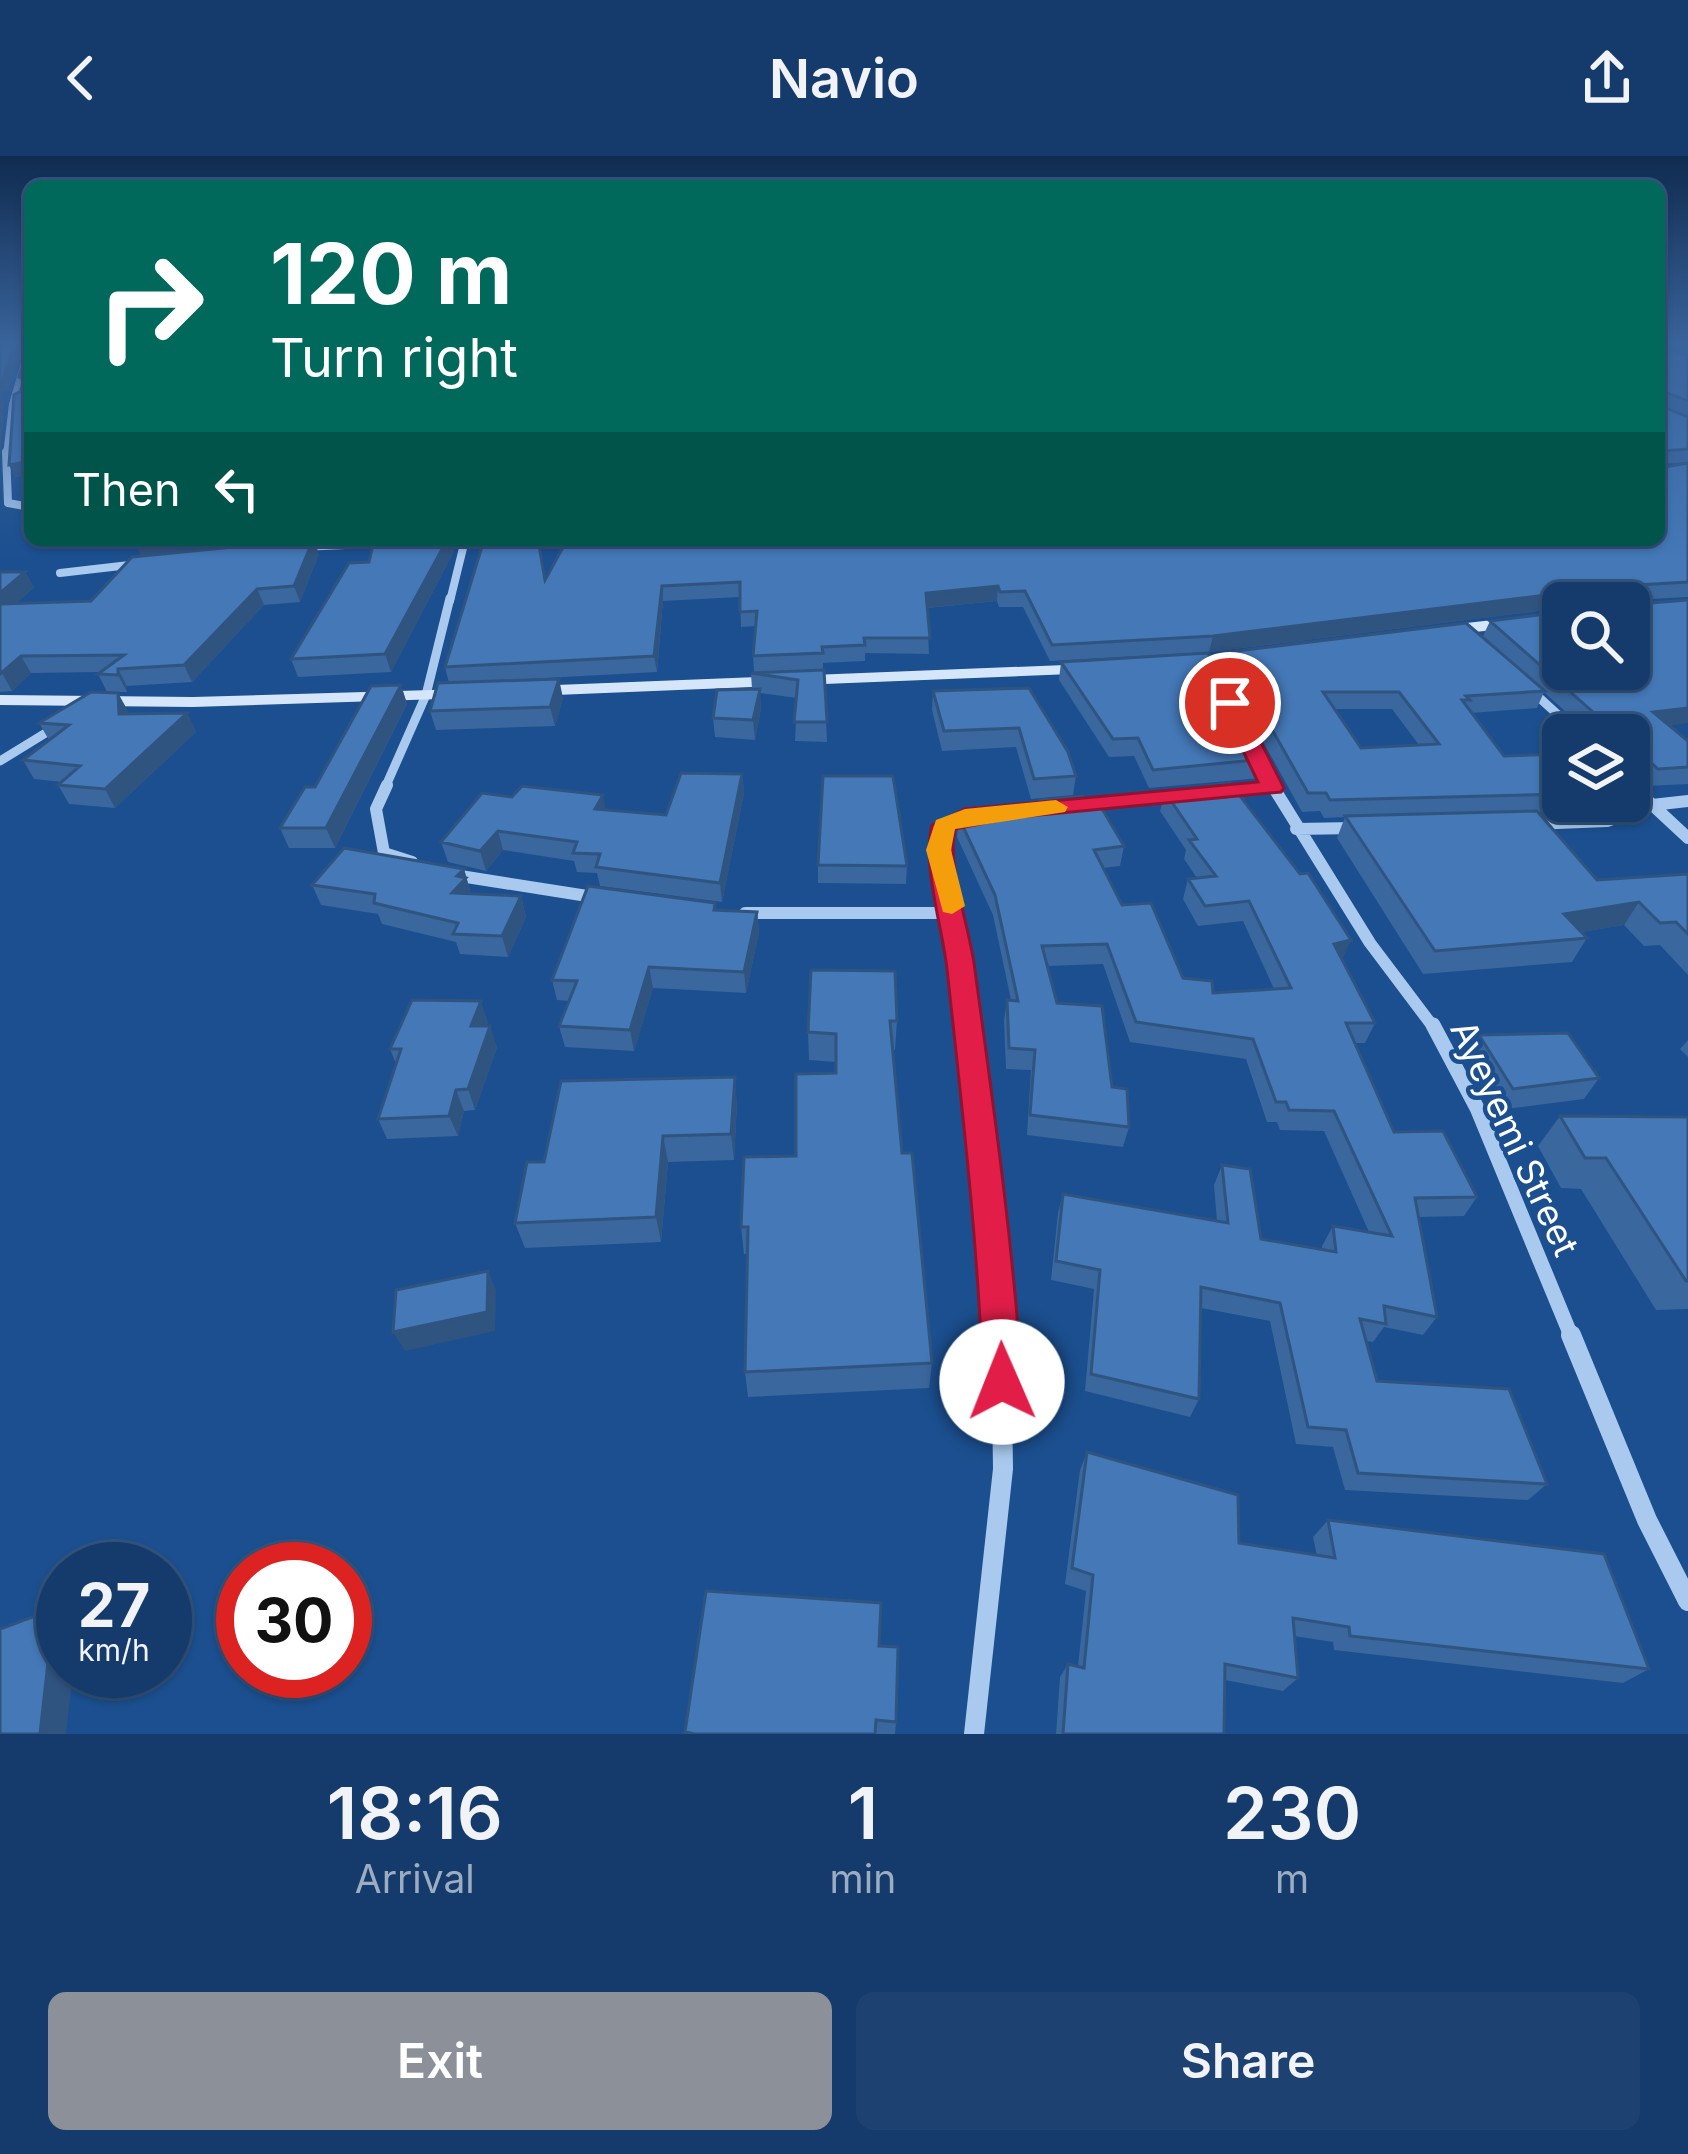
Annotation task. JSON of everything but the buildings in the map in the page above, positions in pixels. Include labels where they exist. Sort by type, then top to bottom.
[{"type":"street","points":[[11,415],[5,445],[8,502],[24,506]]},
{"type":"street","points":[[294,548],[350,546]]},
{"type":"street","points":[[424,866],[384,853],[376,809],[426,695],[465,546]]},
{"type":"street","points":[[60,573],[151,562]]},
{"type":"street","points":[[1414,634],[1542,619]]},
{"type":"street","points":[[1460,628],[1477,643]]},
{"type":"street","points":[[519,692],[1108,668]]},
{"type":"street","points":[[1528,688],[1557,714]]},
{"type":"street","points":[[0,700],[496,693]]},
{"type":"street","points":[[80,712],[99,701]]},
{"type":"street","points":[[0,760],[59,724]]},
{"type":"street","name":"Ayeyemi Street","points":[[1251,745],[1296,829],[1370,943],[1433,1026],[1477,1108],[1647,1520],[1688,1601]]},
{"type":"street","points":[[1205,794],[1273,788]]},
{"type":"street","points":[[1052,807],[1182,795]]},
{"type":"street","points":[[1512,824],[1607,821],[1652,805],[1688,801]]},
{"type":"street","points":[[1652,805],[1688,838]]},
{"type":"street","points":[[974,1734],[1003,1469],[1001,1295],[954,913],[938,850],[944,825],[965,816],[1030,809]]},
{"type":"street","points":[[1296,829],[1368,827]]},
{"type":"street","points":[[444,872],[621,901]]},
{"type":"street","points":[[736,913],[954,913]]},
{"type":"slow traffic","points":[[952,906],[938,850],[944,825],[965,816],[1056,807]]},
{"type":"route","points":[[1002,1382],[996,1253],[954,913],[938,850],[944,825],[965,816],[1009,811],[1273,788],[1230,703]]}]
